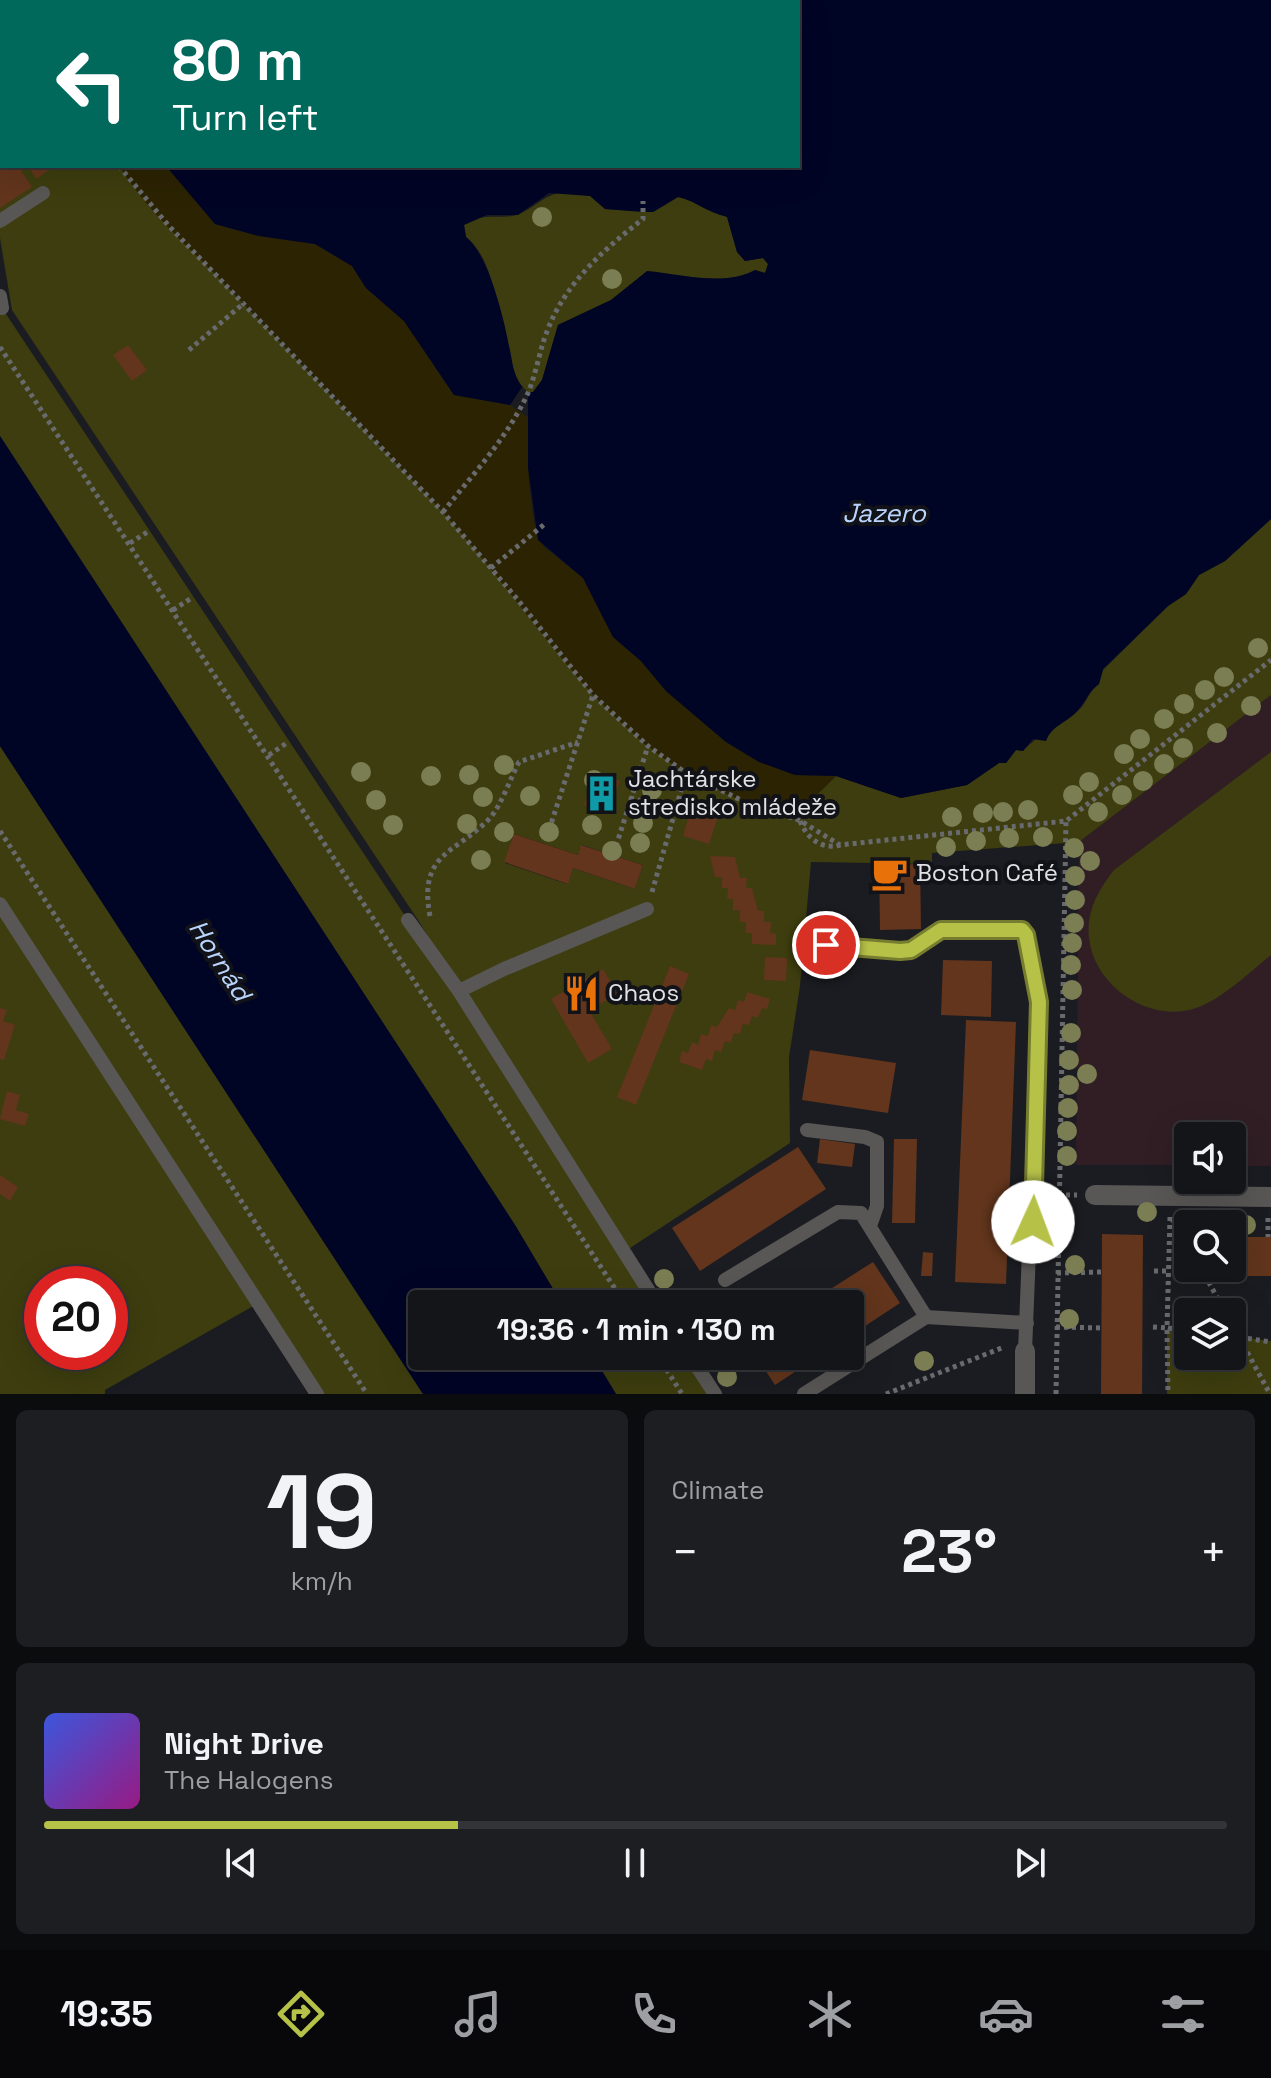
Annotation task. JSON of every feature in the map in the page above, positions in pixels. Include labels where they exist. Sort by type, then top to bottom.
[{"type":"street","points":[[1095,1195],[1271,1197]]},
{"type":"street","points":[[1025,1351],[1025,1394]]},
{"type":"lane","points":[[0,221],[43,193]]},
{"type":"lane","points":[[0,904],[317,1394]]},
{"type":"lane","points":[[459,991],[647,909]]},
{"type":"lane","points":[[408,920],[459,991],[648,1290]]},
{"type":"lane","points":[[826,945],[900,951],[911,950],[941,930],[1022,930],[1026,935],[1039,1002],[1025,1351]]},
{"type":"lane","points":[[807,1130],[865,1137],[877,1142],[877,1206],[870,1226]]},
{"type":"lane","points":[[725,1280],[838,1212],[861,1213],[926,1317]]},
{"type":"lane","points":[[804,1394],[926,1317],[1027,1323]]},
{"type":"lane","points":[[699,1370],[715,1394]]},
{"type":"path","points":[[121,168],[148,204],[443,512],[593,695],[648,746],[686,773],[755,807],[799,820],[840,845],[1066,821],[1271,660]]},
{"type":"path","points":[[443,512],[502,437],[518,410],[528,392],[546,332],[562,302],[593,259],[643,219],[643,201]]},
{"type":"path","points":[[189,350],[244,303]]},
{"type":"path","points":[[0,347],[616,1290]]},
{"type":"path","points":[[491,568],[546,523]]},
{"type":"path","points":[[129,543],[149,531]]},
{"type":"path","points":[[173,610],[193,597]]},
{"type":"path","points":[[549,830],[593,695]]},
{"type":"path","points":[[269,755],[288,742]]},
{"type":"path","points":[[431,924],[426,898],[431,876],[442,854],[491,817],[519,762],[578,742]]},
{"type":"path","points":[[616,846],[648,746]]},
{"type":"path","points":[[647,909],[686,773]]},
{"type":"path","points":[[630,798],[675,809]]},
{"type":"path","points":[[1056,1394],[1066,821]]},
{"type":"path","points":[[0,831],[367,1394]]},
{"type":"path","points":[[1168,1394],[1170,1194]]},
{"type":"path","points":[[1170,1217],[1174,1223]]},
{"type":"path","points":[[1268,1221],[1268,1237]]},
{"type":"path","points":[[1154,1271],[1169,1271]]},
{"type":"path","points":[[1057,1273],[1102,1272]]},
{"type":"path","points":[[1056,1327],[1102,1328]]},
{"type":"path","points":[[1153,1327],[1174,1329]]},
{"type":"path","points":[[1246,1338],[1271,1342]]},
{"type":"path","points":[[886,1394],[1006,1347],[1025,1351]]},
{"type":"path","points":[[1246,1353],[1270,1394]]},
{"type":"path","points":[[667,1370],[682,1394]]},
{"type":"shaded area","points":[[0,168],[121,168],[168,225],[443,512],[593,695],[647,746],[793,818],[836,776],[901,798],[967,785],[999,763],[1006,763],[1016,750],[1023,751],[1080,709],[1099,684],[1103,670],[1168,606],[1186,594],[1199,575],[1225,561],[1271,519],[1271,695],[1079,842],[932,853],[932,864],[811,862],[800,986],[789,1057],[790,1143],[624,1252],[648,1290],[554,1290],[515,1225],[0,436],[0,305],[557,1145],[418,920],[12,310],[0,238]],"holes":[[[514,834],[578,855],[582,845],[643,865],[635,889],[573,868],[567,884],[505,863]]]},
{"type":"shaded area","points":[[565,192],[591,196],[605,209],[653,212],[678,197],[691,201],[727,216],[737,252],[745,261],[763,258],[768,264],[765,273],[755,270],[717,279],[647,272],[611,300],[558,325],[542,380],[533,392],[528,392],[511,362],[488,271],[479,252],[466,237],[464,225],[478,218],[519,214],[546,198]]},
{"type":"shaded area","points":[[1271,695],[1271,1166],[1246,1166],[1246,1122],[1174,1122],[1174,1165],[1076,1165],[1079,842]]},
{"type":"shaded area","points":[[0,746],[423,1394],[317,1394],[257,1304],[105,1390],[105,1394],[0,1394]]},
{"type":"shaded area","points":[[1271,752],[1271,955],[1232,987],[1200,1006],[1172,1012],[1139,1004],[1111,984],[1093,955],[1089,928],[1091,910],[1098,893],[1114,870]]},
{"type":"shaded area","points":[[1167,1328],[1174,1329],[1174,1370],[1246,1370],[1246,1338],[1271,1341],[1271,1394],[1167,1394]]},
{"type":"shaded area","points":[[601,1370],[699,1370],[715,1394],[616,1394]]},
{"type":"sand","points":[[120,168],[168,168],[215,224],[259,236],[315,244],[352,266],[366,288],[404,321],[454,395],[510,405],[528,417],[529,484],[534,522],[543,546],[583,578],[613,637],[641,661],[666,691],[726,742],[795,775],[836,776],[793,818],[717,790],[681,770],[648,746],[592,693],[441,510],[157,216]]},
{"type":"water","name":"Jazero","points":[[800,0],[1271,0],[1271,519],[1225,561],[1199,575],[1186,594],[1168,606],[1103,669],[1099,684],[1074,714],[1052,731],[1046,741],[1033,739],[1023,751],[1016,750],[1006,763],[999,763],[967,785],[901,798],[836,776],[795,775],[759,762],[726,742],[666,691],[641,661],[613,637],[583,578],[538,540],[528,468],[528,392],[533,392],[542,380],[558,325],[611,300],[647,271],[717,279],[755,270],[765,273],[768,264],[763,258],[745,261],[737,252],[727,217],[678,197],[653,212],[643,212],[605,209],[590,196],[549,193],[518,215],[487,215],[464,225],[466,237],[481,257],[494,287],[515,372],[522,387],[510,405],[454,395],[404,321],[366,288],[352,266],[315,244],[259,236],[215,224],[168,168],[800,168]]},
{"type":"water","name":"Hornád","points":[[0,436],[515,1225],[554,1290],[408,1290],[408,1370],[601,1370],[616,1394],[423,1394],[0,746]]},
{"type":"building","points":[[0,168],[19,168],[32,187],[0,208]]},
{"type":"building","points":[[29,168],[52,168],[36,179]]},
{"type":"building","points":[[128,345],[147,370],[132,381],[113,355]]},
{"type":"building","name":"Jachtárske stredisko mládeže","points":[[596,772],[620,781],[607,814],[584,805]]},
{"type":"building","points":[[692,805],[719,814],[709,844],[683,836]]},
{"type":"building","points":[[514,834],[578,855],[581,845],[643,865],[635,889],[573,868],[568,884],[504,862]]},
{"type":"building","points":[[710,856],[735,857],[740,878],[747,878],[746,888],[752,888],[758,911],[764,911],[764,922],[771,922],[770,933],[776,934],[776,945],[752,944],[752,933],[746,933],[746,922],[740,922],[740,910],[733,910],[733,899],[727,899],[728,888],[722,888],[722,877],[715,877]]},
{"type":"building","points":[[920,864],[921,929],[880,930],[879,865]]},
{"type":"building","points":[[765,957],[787,958],[786,981],[764,980]]},
{"type":"building","points":[[943,960],[992,961],[991,1017],[941,1015]]},
{"type":"building","points":[[670,966],[689,974],[636,1105],[617,1097]]},
{"type":"building","points":[[603,969],[618,994],[589,1010],[612,1049],[588,1063],[551,999]]},
{"type":"building","points":[[747,992],[770,999],[767,1009],[762,1008],[758,1018],[752,1016],[749,1025],[743,1024],[740,1034],[734,1033],[731,1043],[725,1041],[721,1052],[715,1050],[712,1061],[706,1059],[702,1070],[679,1062],[682,1051],[688,1053],[692,1042],[698,1045],[701,1034],[708,1036],[711,1025],[717,1027],[729,1008],[735,1010],[738,1000],[744,1002]]},
{"type":"building","points":[[0,1008],[7,1010],[3,1021],[15,1025],[4,1060],[0,1059]]},
{"type":"building","points":[[966,1020],[1016,1022],[1006,1284],[955,1282]]},
{"type":"building","points":[[810,1050],[896,1063],[888,1113],[802,1100]]},
{"type":"building","points":[[7,1091],[20,1095],[16,1110],[29,1114],[25,1126],[0,1119]]},
{"type":"building","points":[[820,1139],[855,1144],[852,1167],[817,1163]]},
{"type":"building","points":[[894,1139],[917,1139],[915,1223],[892,1223]]},
{"type":"building","points":[[798,1147],[826,1189],[700,1271],[672,1228]]},
{"type":"building","points":[[0,1175],[18,1187],[10,1201],[0,1194]]},
{"type":"building","points":[[1102,1234],[1143,1235],[1142,1394],[1101,1394]]},
{"type":"building","points":[[1246,1237],[1271,1237],[1271,1276],[1246,1276]]},
{"type":"building","points":[[923,1252],[933,1253],[932,1276],[921,1276]]},
{"type":"building","points":[[873,1262],[900,1303],[864,1327],[864,1290],[829,1290]]},
{"type":"building","points":[[765,1370],[798,1370],[775,1385]]},
{"type":"place","name":"Jachtárske stredisko mládeže","points":[[602,793]]},
{"type":"place","name":"Boston Café","points":[[890,873]]},
{"type":"place","name":"Chaos","points":[[582,993]]},
{"type":"route","points":[[826,945],[900,951],[911,950],[931,933],[941,930],[1022,930],[1026,935],[1039,1002],[1033,1222]]}]
